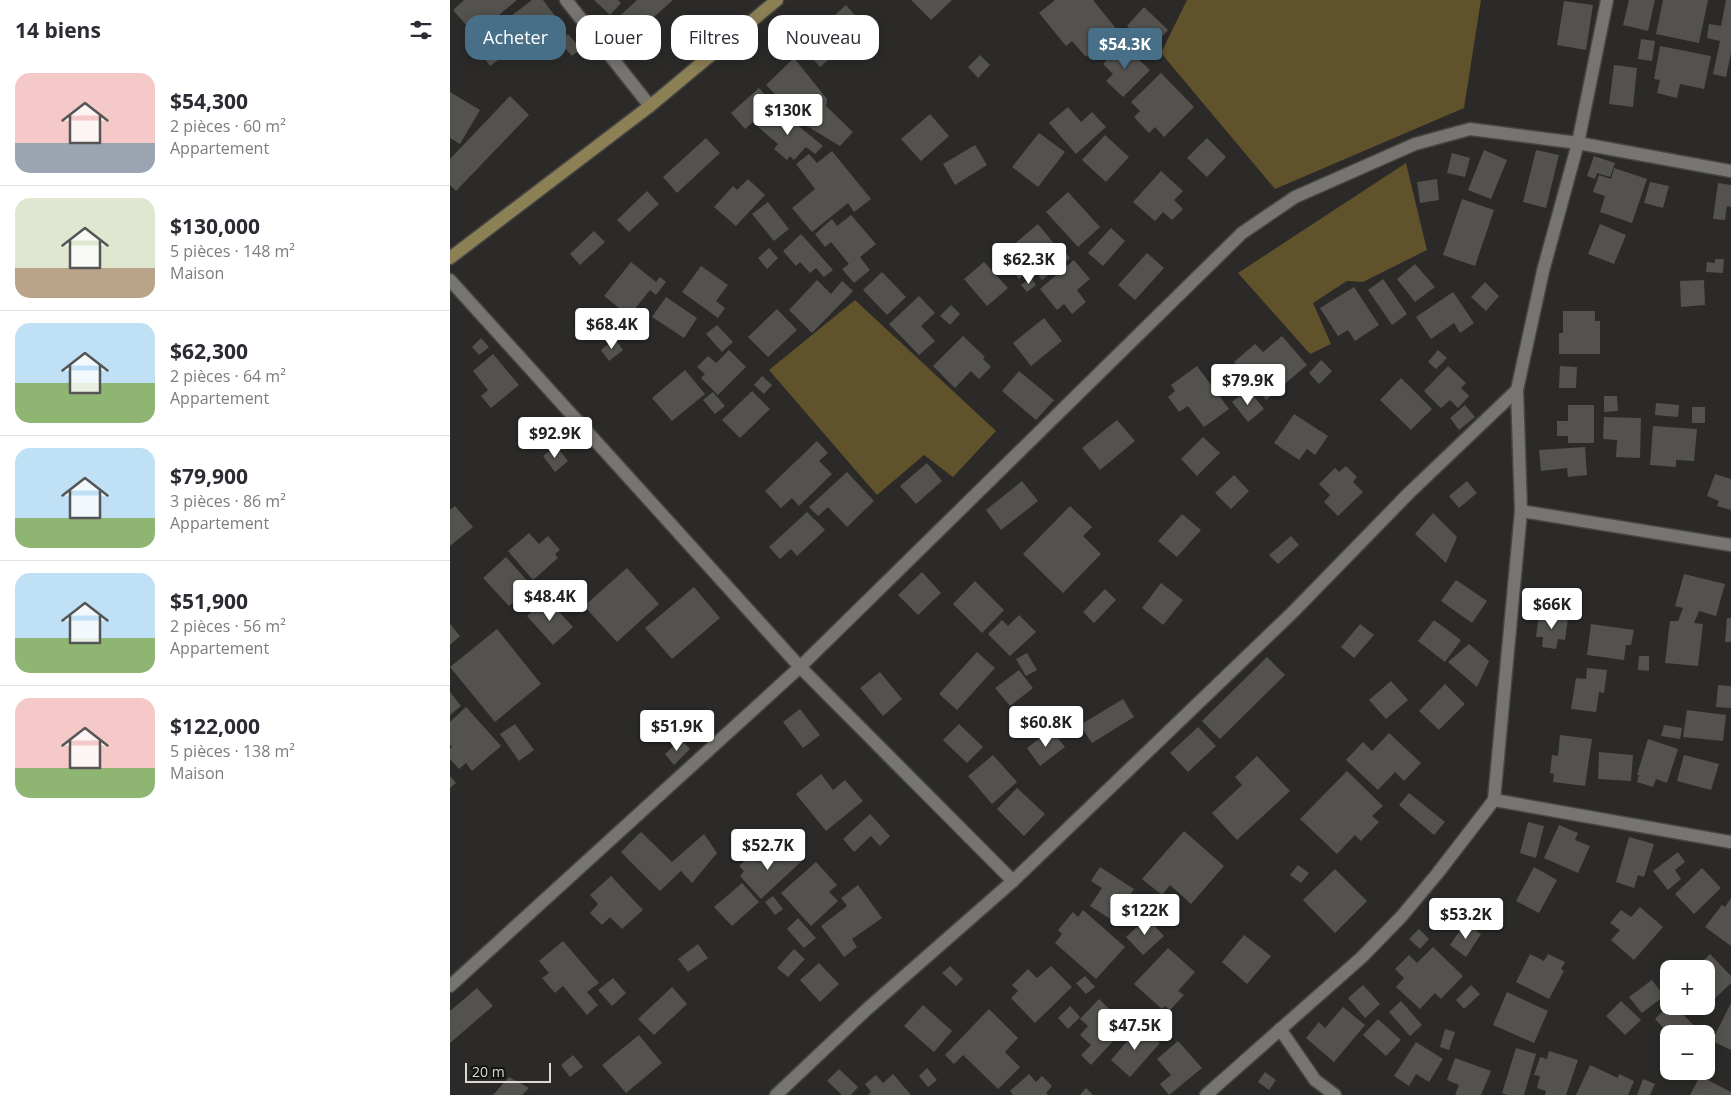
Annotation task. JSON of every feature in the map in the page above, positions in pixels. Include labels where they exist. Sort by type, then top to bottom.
[{"type":"street","points":[[566,0],[650,106]]},
{"type":"street","points":[[450,258],[650,106],[777,0]]},
{"type":"street","points":[[1206,1095],[1362,957],[1401,917],[1494,800],[1521,511],[1517,390],[1543,272],[1578,143],[1607,0]]},
{"type":"street","points":[[450,986],[800,666],[1242,233],[1295,197],[1415,144],[1470,129],[1578,143],[1731,170]]},
{"type":"street","points":[[450,280],[800,666],[1013,881]]},
{"type":"street","points":[[776,1095],[866,1010],[1013,881],[1292,612],[1409,493],[1517,390]]},
{"type":"street","points":[[1521,511],[1731,545]]},
{"type":"street","points":[[1494,800],[1731,842]]},
{"type":"street","points":[[1280,1029],[1315,1080],[1334,1095]]},
{"type":"shaded area","points":[[1187,0],[1481,0],[1464,108],[1275,189],[1161,53]]},
{"type":"shaded area","points":[[1406,163],[1427,250],[1363,282],[1347,281],[1313,303],[1331,344],[1310,354],[1238,273]]},
{"type":"shaded area","points":[[855,300],[996,431],[953,477],[924,455],[877,495],[769,370]]},
{"type":"building","points":[[464,0],[517,0],[499,15],[465,15],[465,24],[453,10]]},
{"type":"building","points":[[532,0],[543,0],[554,15],[512,15]]},
{"type":"building","points":[[594,0],[618,0],[621,3],[610,15]]},
{"type":"building","points":[[637,0],[673,0],[656,15],[621,15]]},
{"type":"building","points":[[911,0],[952,0],[931,20]]},
{"type":"building","points":[[1055,0],[1093,0],[1118,31],[1086,57],[1072,41],[1066,46],[1039,13]]},
{"type":"building","points":[[1629,0],[1655,0],[1648,31],[1623,25]]},
{"type":"building","points":[[1663,0],[1708,0],[1699,43],[1656,34]]},
{"type":"building","points":[[1726,0],[1731,0],[1731,53],[1726,77],[1713,74],[1720,41],[1707,38],[1709,24],[1721,26]]},
{"type":"building","points":[[1564,1],[1593,5],[1586,50],[1557,45]]},
{"type":"building","points":[[846,5],[855,15],[835,15]]},
{"type":"building","points":[[1144,7],[1168,30],[1151,49],[1127,26]]},
{"type":"building","points":[[568,34],[576,43],[576,53],[572,56],[566,50],[566,36]]},
{"type":"building","points":[[1641,39],[1655,41],[1652,61],[1638,59]]},
{"type":"building","points":[[1122,44],[1150,70],[1123,97],[1106,81],[1113,74],[1103,64]]},
{"type":"building","points":[[1660,46],[1711,56],[1704,89],[1680,84],[1677,98],[1657,93],[1660,80],[1654,79]]},
{"type":"building","points":[[980,55],[990,65],[978,78],[968,67]]},
{"type":"building","points":[[486,60],[498,60],[490,66]]},
{"type":"building","points":[[792,60],[796,60],[827,99],[826,106],[853,132],[840,146],[805,125],[766,85]]},
{"type":"building","points":[[814,60],[828,60],[820,67]]},
{"type":"building","points":[[1614,65],[1637,68],[1633,107],[1609,104]]},
{"type":"building","points":[[1161,73],[1194,107],[1164,137],[1155,127],[1149,133],[1134,117],[1140,111],[1131,102]]},
{"type":"building","points":[[759,88],[773,104],[745,129],[731,113]]},
{"type":"building","points":[[450,92],[480,110],[460,144],[450,138]]},
{"type":"building","points":[[510,96],[529,115],[456,191],[450,185],[450,159]]},
{"type":"building","points":[[1068,107],[1081,122],[1092,112],[1106,127],[1076,154],[1049,123]]},
{"type":"building","points":[[778,109],[823,146],[815,154],[806,147],[794,160],[790,156],[787,160],[774,149],[778,144],[758,127]]},
{"type":"building","points":[[930,114],[949,136],[921,161],[901,139]]},
{"type":"building","points":[[1039,133],[1065,152],[1038,187],[1012,167]]},
{"type":"building","points":[[1105,135],[1129,157],[1106,182],[1082,160]]},
{"type":"building","points":[[706,138],[720,153],[677,193],[663,177]]},
{"type":"building","points":[[1207,138],[1226,157],[1207,177],[1187,158]]},
{"type":"building","points":[[975,145],[987,165],[955,185],[943,164]]},
{"type":"building","points":[[1484,150],[1507,160],[1491,199],[1468,190]]},
{"type":"building","points":[[1536,150],[1559,155],[1546,208],[1523,202]]},
{"type":"building","points":[[832,151],[871,199],[854,212],[848,203],[812,232],[792,208],[815,189],[796,164],[809,154],[817,163]]},
{"type":"building","points":[[1452,153],[1470,158],[1465,177],[1447,173]]},
{"type":"building","points":[[1594,156],[1615,163],[1610,177],[1597,173],[1595,179],[1587,176]]},
{"type":"building","points":[[1614,168],[1647,179],[1632,223],[1600,212],[1605,196],[1593,192],[1599,175],[1611,179]]},
{"type":"building","points":[[1161,171],[1183,191],[1174,200],[1183,209],[1172,220],[1163,212],[1155,221],[1133,202]]},
{"type":"building","points":[[748,179],[765,195],[736,226],[714,207],[733,186],[737,190]]},
{"type":"building","points":[[1437,179],[1439,200],[1420,203],[1417,182]]},
{"type":"building","points":[[1650,182],[1669,186],[1663,208],[1644,203]]},
{"type":"building","points":[[1718,183],[1731,185],[1731,207],[1727,206],[1725,220],[1713,219]]},
{"type":"building","points":[[647,191],[659,204],[629,232],[617,220]]},
{"type":"building","points":[[1068,192],[1100,227],[1078,247],[1046,212]]},
{"type":"building","points":[[1462,199],[1494,210],[1475,266],[1443,255]]},
{"type":"building","points":[[768,202],[789,229],[774,241],[752,214]]},
{"type":"building","points":[[851,215],[876,244],[860,257],[870,270],[854,283],[842,269],[849,264],[831,242],[825,247],[815,234],[832,219],[837,226]]},
{"type":"building","points":[[1038,224],[1056,246],[1019,279],[1000,256]]},
{"type":"building","points":[[1600,224],[1626,235],[1614,264],[1588,254]]},
{"type":"building","points":[[1111,228],[1125,241],[1103,266],[1088,253]]},
{"type":"building","points":[[594,231],[605,242],[580,265],[570,254]]},
{"type":"building","points":[[801,234],[833,270],[824,277],[816,268],[810,273],[800,262],[796,266],[783,251]]},
{"type":"building","points":[[769,248],[778,258],[767,269],[758,258]]},
{"type":"building","points":[[1063,249],[1070,258],[1042,280],[1035,271]]},
{"type":"building","points":[[1147,253],[1164,268],[1135,300],[1118,285]]},
{"type":"building","points":[[1715,259],[1724,259],[1723,273],[1706,272],[1707,262],[1715,263]]},
{"type":"building","points":[[1074,260],[1090,279],[1077,290],[1086,302],[1072,314],[1064,304],[1057,310],[1040,289]]},
{"type":"building","points":[[631,262],[656,282],[660,277],[666,282],[656,295],[650,290],[629,316],[604,296]]},
{"type":"building","points":[[984,262],[1008,288],[987,306],[964,279]]},
{"type":"building","points":[[1415,264],[1435,287],[1415,302],[1397,279]]},
{"type":"building","points":[[701,266],[728,285],[716,301],[725,308],[718,318],[682,292]]},
{"type":"building","points":[[882,272],[906,297],[887,315],[863,290]]},
{"type":"building","points":[[1031,278],[1036,285],[1027,292],[1021,285]]},
{"type":"building","points":[[1383,279],[1407,314],[1392,325],[1368,290]]},
{"type":"building","points":[[817,280],[831,294],[842,281],[853,291],[812,333],[789,310]]},
{"type":"building","points":[[1704,280],[1705,305],[1681,307],[1680,281]]},
{"type":"building","points":[[1485,282],[1499,296],[1486,311],[1471,297]]},
{"type":"building","points":[[1354,287],[1379,325],[1355,341],[1348,330],[1338,336],[1320,308]]},
{"type":"building","points":[[1453,292],[1474,323],[1460,333],[1454,323],[1431,339],[1416,317]]},
{"type":"building","points":[[919,296],[935,313],[921,326],[935,341],[919,355],[889,324]]},
{"type":"building","points":[[666,297],[697,318],[684,338],[652,317]]},
{"type":"building","points":[[951,305],[960,314],[950,325],[940,316]]},
{"type":"building","points":[[777,309],[797,330],[768,357],[748,337]]},
{"type":"building","points":[[1563,311],[1595,311],[1595,321],[1600,321],[1600,354],[1559,354],[1559,333],[1563,333]]},
{"type":"building","points":[[1044,318],[1062,341],[1031,366],[1013,343]]},
{"type":"building","points":[[717,325],[733,342],[722,352],[706,334]]},
{"type":"building","points":[[963,336],[985,357],[983,359],[991,367],[979,379],[971,371],[955,388],[933,366]]},
{"type":"building","points":[[1282,336],[1307,365],[1266,400],[1234,362],[1255,344],[1263,352]]},
{"type":"building","points":[[481,338],[489,347],[479,355],[472,347]]},
{"type":"building","points":[[615,339],[623,350],[609,361],[601,350]]},
{"type":"building","points":[[729,350],[746,367],[718,395],[701,378],[705,374],[697,367],[708,356],[716,363]]},
{"type":"building","points":[[1438,350],[1447,358],[1436,369],[1428,362]]},
{"type":"building","points":[[493,354],[519,385],[491,408],[481,396],[488,390],[473,371]]},
{"type":"building","points":[[1321,360],[1332,371],[1319,384],[1309,373]]},
{"type":"building","points":[[1197,366],[1229,409],[1204,427],[1188,406],[1179,412],[1168,397],[1175,391],[1171,385]]},
{"type":"building","points":[[1448,366],[1466,383],[1461,388],[1469,396],[1458,408],[1450,400],[1441,408],[1424,391]]},
{"type":"building","points":[[1560,366],[1577,367],[1576,388],[1559,388]]},
{"type":"building","points":[[685,370],[705,394],[672,421],[652,398]]},
{"type":"building","points":[[1019,371],[1054,400],[1036,420],[1002,391]]},
{"type":"building","points":[[762,376],[772,385],[764,394],[754,385]]},
{"type":"building","points":[[1401,378],[1432,409],[1411,430],[1380,400]]},
{"type":"building","points":[[1248,389],[1264,409],[1248,422],[1232,402]]},
{"type":"building","points":[[752,391],[770,409],[740,438],[722,420]]},
{"type":"building","points":[[713,392],[725,406],[715,414],[703,400]]},
{"type":"building","points":[[1604,396],[1617,396],[1618,411],[1604,412]]},
{"type":"building","points":[[1656,403],[1679,405],[1678,417],[1655,415]]},
{"type":"building","points":[[1465,405],[1475,417],[1459,430],[1450,418]]},
{"type":"building","points":[[1568,405],[1594,405],[1594,443],[1568,443],[1568,436],[1557,436],[1557,421],[1568,421]]},
{"type":"building","points":[[1692,407],[1705,407],[1705,423],[1692,423]]},
{"type":"building","points":[[1294,414],[1328,436],[1315,455],[1307,449],[1299,460],[1274,443]]},
{"type":"building","points":[[1604,417],[1641,418],[1640,458],[1616,457],[1617,440],[1603,439]]},
{"type":"building","points":[[1117,420],[1135,441],[1100,470],[1082,448]]},
{"type":"building","points":[[1653,426],[1697,429],[1694,461],[1676,460],[1676,467],[1650,465]]},
{"type":"building","points":[[1203,437],[1220,453],[1197,476],[1181,459]]},
{"type":"building","points":[[817,441],[828,453],[819,461],[832,474],[799,506],[792,498],[781,508],[765,491]]},
{"type":"building","points":[[556,446],[568,461],[555,472],[543,456]]},
{"type":"building","points":[[1585,447],[1587,475],[1568,477],[1567,468],[1541,471],[1539,450]]},
{"type":"building","points":[[927,463],[942,481],[916,504],[900,486]]},
{"type":"building","points":[[1346,466],[1357,477],[1353,482],[1363,492],[1338,516],[1324,502],[1330,495],[1319,484],[1335,468],[1339,472]]},
{"type":"building","points":[[847,472],[874,501],[847,527],[828,507],[818,516],[809,507]]},
{"type":"building","points":[[1715,474],[1731,479],[1731,510],[1717,506],[1719,501],[1707,496]]},
{"type":"building","points":[[1234,475],[1249,491],[1231,509],[1215,493]]},
{"type":"building","points":[[1022,481],[1038,501],[1001,530],[986,510]]},
{"type":"building","points":[[1467,481],[1477,493],[1459,508],[1449,496]]},
{"type":"building","points":[[455,506],[473,527],[450,546],[450,510]]},
{"type":"building","points":[[1070,506],[1092,527],[1083,536],[1101,554],[1063,593],[1023,554]]},
{"type":"building","points":[[807,512],[825,530],[797,556],[791,549],[780,559],[769,547]]},
{"type":"building","points":[[1433,513],[1457,537],[1446,563],[1415,534]]},
{"type":"building","points":[[1182,514],[1201,530],[1177,557],[1158,541]]},
{"type":"building","points":[[529,533],[539,544],[548,536],[560,550],[555,554],[558,558],[533,580],[508,551]]},
{"type":"building","points":[[1291,536],[1299,545],[1278,564],[1269,555]]},
{"type":"building","points":[[506,557],[531,585],[509,606],[483,578]]},
{"type":"building","points":[[627,568],[659,604],[617,642],[584,606]]},
{"type":"building","points":[[922,572],[941,593],[918,615],[898,595]]},
{"type":"building","points":[[1684,574],[1725,584],[1716,616],[1699,611],[1694,623],[1703,624],[1698,666],[1665,663],[1670,621],[1678,621],[1683,608],[1675,606]]},
{"type":"building","points":[[1456,580],[1487,601],[1472,623],[1441,601]]},
{"type":"building","points":[[975,581],[1004,610],[982,633],[953,604]]},
{"type":"building","points":[[1161,583],[1183,600],[1163,625],[1142,608]]},
{"type":"building","points":[[694,587],[720,618],[672,659],[645,628]]},
{"type":"building","points":[[1105,589],[1116,600],[1094,623],[1083,612]]},
{"type":"building","points":[[546,598],[573,627],[553,645],[527,616]]},
{"type":"building","points":[[1019,615],[1036,632],[1010,656],[988,634],[1002,620],[1008,626]]},
{"type":"building","points":[[1539,615],[1568,618],[1565,640],[1558,639],[1556,649],[1542,647],[1543,637],[1536,637]]},
{"type":"building","points":[[1727,618],[1731,618],[1731,642],[1725,642]]},
{"type":"building","points":[[1434,620],[1461,640],[1445,662],[1418,641]]},
{"type":"building","points":[[450,624],[460,636],[450,645]]},
{"type":"building","points":[[1360,624],[1374,635],[1354,658],[1341,647]]},
{"type":"building","points":[[1591,624],[1634,630],[1631,645],[1626,645],[1624,660],[1587,655]]},
{"type":"building","points":[[497,629],[541,684],[495,722],[450,667]]},
{"type":"building","points":[[1469,644],[1489,661],[1477,687],[1448,662]]},
{"type":"building","points":[[977,652],[995,668],[957,710],[939,694]]},
{"type":"building","points":[[1027,653],[1037,670],[1026,676],[1016,659]]},
{"type":"building","points":[[1639,656],[1649,656],[1649,671],[1638,670]]},
{"type":"building","points":[[1267,657],[1285,675],[1220,739],[1202,721]]},
{"type":"building","points":[[1587,668],[1607,670],[1604,693],[1599,692],[1596,712],[1571,709],[1576,678],[1586,679]]},
{"type":"building","points":[[1019,670],[1033,688],[1010,706],[995,688]]},
{"type":"building","points":[[880,672],[902,699],[883,716],[860,688]]},
{"type":"building","points":[[1391,681],[1408,700],[1386,719],[1369,700]]},
{"type":"building","points":[[1445,684],[1465,704],[1439,730],[1419,711]]},
{"type":"building","points":[[1718,685],[1731,686],[1731,708],[1716,707]]},
{"type":"building","points":[[450,692],[461,706],[450,715]]},
{"type":"building","points":[[1123,699],[1134,717],[1092,743],[1080,725]]},
{"type":"building","points":[[466,707],[501,746],[472,771],[466,763],[459,769],[450,759],[450,749],[452,747],[450,744],[450,722]]},
{"type":"building","points":[[800,709],[820,735],[803,748],[783,722]]},
{"type":"building","points":[[1687,710],[1726,715],[1723,741],[1683,737]]},
{"type":"building","points":[[515,724],[534,750],[519,761],[500,734]]},
{"type":"building","points":[[959,724],[983,747],[967,763],[943,740]]},
{"type":"building","points":[[1664,725],[1682,728],[1680,739],[1661,736]]},
{"type":"building","points":[[1198,727],[1216,746],[1188,772],[1170,753]]},
{"type":"building","points":[[1051,730],[1065,747],[1040,766],[1027,748]]},
{"type":"building","points":[[1389,733],[1421,763],[1404,781],[1395,772],[1378,790],[1346,760],[1363,742],[1372,751]]},
{"type":"building","points":[[1560,735],[1592,739],[1585,786],[1553,782],[1554,774],[1550,773],[1552,755],[1558,756]]},
{"type":"building","points":[[681,739],[690,749],[674,765],[665,754]]},
{"type":"building","points":[[1648,739],[1678,749],[1667,783],[1656,779],[1653,787],[1637,782],[1639,775],[1637,775]]},
{"type":"building","points":[[1599,752],[1633,755],[1631,781],[1598,779]]},
{"type":"building","points":[[993,755],[1017,782],[992,804],[968,776]]},
{"type":"building","points":[[1684,755],[1719,764],[1711,790],[1677,781]]},
{"type":"building","points":[[1257,756],[1290,791],[1237,840],[1212,813],[1242,785],[1235,777]]},
{"type":"building","points":[[1347,771],[1383,806],[1372,816],[1379,822],[1361,841],[1355,835],[1337,854],[1300,819]]},
{"type":"building","points":[[821,774],[833,790],[845,780],[863,801],[826,831],[796,794]]},
{"type":"building","points":[[450,776],[456,783],[450,788]]},
{"type":"building","points":[[1017,788],[1045,814],[1024,836],[997,809]]},
{"type":"building","points":[[1409,793],[1445,822],[1434,835],[1399,805]]},
{"type":"building","points":[[870,814],[890,836],[880,846],[871,836],[854,852],[843,839]]},
{"type":"building","points":[[1528,822],[1544,826],[1536,858],[1520,853]]},
{"type":"building","points":[[1559,825],[1578,833],[1575,840],[1590,846],[1578,873],[1544,858]]},
{"type":"building","points":[[1184,831],[1224,866],[1191,904],[1170,885],[1162,895],[1142,879]]},
{"type":"building","points":[[641,832],[672,862],[704,834],[717,853],[692,883],[681,871],[660,891],[621,852]]},
{"type":"building","points":[[1629,837],[1654,844],[1644,877],[1638,875],[1634,888],[1616,882]]},
{"type":"building","points":[[771,849],[782,862],[796,849],[805,858],[761,899],[740,876],[744,871],[739,866],[751,855],[758,862]]},
{"type":"building","points":[[1678,852],[1685,862],[1675,870],[1681,879],[1668,890],[1653,871]]},
{"type":"building","points":[[816,862],[837,885],[829,892],[838,901],[811,926],[781,893]]},
{"type":"building","points":[[1298,865],[1309,873],[1301,883],[1290,875]]},
{"type":"building","points":[[1100,867],[1134,889],[1112,920],[1090,906],[1102,888],[1091,881]]},
{"type":"building","points":[[1534,867],[1557,880],[1539,913],[1516,901]]},
{"type":"building","points":[[1702,868],[1721,888],[1694,914],[1675,894]]},
{"type":"building","points":[[1335,869],[1367,901],[1335,933],[1303,900]]},
{"type":"building","points":[[611,876],[643,910],[622,929],[610,917],[602,925],[590,913],[598,904],[590,895]]},
{"type":"building","points":[[742,883],[759,902],[732,926],[714,907]]},
{"type":"building","points":[[858,885],[882,918],[852,939],[857,947],[844,957],[821,926],[847,906],[841,898]]},
{"type":"building","points":[[773,896],[783,909],[775,915],[765,902]]},
{"type":"building","points":[[1731,898],[1731,946],[1705,927],[1722,905],[1725,907]]},
{"type":"building","points":[[1640,907],[1663,927],[1634,960],[1611,940],[1620,930],[1610,923],[1621,910],[1631,917]]},
{"type":"building","points":[[1083,910],[1125,947],[1096,979],[1055,943],[1062,934],[1058,930],[1073,912],[1078,917]]},
{"type":"building","points":[[798,918],[816,938],[804,948],[787,929]]},
{"type":"building","points":[[1147,918],[1164,936],[1143,955],[1126,937]]},
{"type":"building","points":[[1465,923],[1481,934],[1466,957],[1450,945]]},
{"type":"building","points":[[1419,929],[1429,939],[1420,949],[1409,939]]},
{"type":"building","points":[[1244,935],[1271,956],[1247,984],[1222,962]]},
{"type":"building","points":[[563,941],[599,983],[587,992],[598,1005],[587,1015],[563,986],[555,993],[542,978],[549,973],[539,961]]},
{"type":"building","points":[[698,944],[708,958],[688,972],[678,959]]},
{"type":"building","points":[[1433,947],[1463,976],[1441,999],[1435,993],[1420,1009],[1396,987],[1404,978],[1395,969],[1409,955],[1417,963]]},
{"type":"building","points":[[1168,948],[1195,972],[1178,991],[1184,995],[1170,1010],[1165,1006],[1162,1009],[1134,984]]},
{"type":"building","points":[[794,949],[805,959],[788,977],[777,968]]},
{"type":"building","points":[[1530,954],[1544,961],[1548,954],[1565,962],[1561,969],[1564,971],[1549,999],[1516,982]]},
{"type":"building","points":[[1710,954],[1731,976],[1731,983],[1715,998],[1715,960],[1704,960]]},
{"type":"building","points":[[819,963],[839,984],[820,1002],[800,980]]},
{"type":"building","points":[[950,966],[963,979],[956,986],[942,973]]},
{"type":"building","points":[[1051,966],[1072,987],[1035,1023],[1011,998],[1018,991],[1012,985],[1028,969],[1037,978]]},
{"type":"building","points":[[1085,976],[1095,987],[1086,994],[1076,983]]},
{"type":"building","points":[[613,978],[626,993],[612,1006],[598,990]]},
{"type":"building","points":[[1652,980],[1660,991],[1660,999],[1642,1013],[1629,997]]},
{"type":"building","points":[[1363,985],[1380,1004],[1365,1018],[1348,998]]},
{"type":"building","points":[[1471,985],[1480,994],[1464,1009],[1456,1000]]},
{"type":"building","points":[[672,987],[687,1004],[654,1035],[638,1019]]},
{"type":"building","points":[[477,988],[493,1006],[450,1043],[450,1011]]},
{"type":"building","points":[[1507,992],[1548,1011],[1534,1043],[1493,1025]]},
{"type":"building","points":[[1099,999],[1127,1026],[1091,1065],[1081,1055],[1091,1045],[1080,1035],[1088,1026],[1080,1019]]},
{"type":"building","points":[[1401,1001],[1422,1025],[1410,1036],[1389,1012]]},
{"type":"building","points":[[1621,1001],[1641,1020],[1625,1035],[1606,1016]]},
{"type":"building","points":[[1731,1003],[1731,1050],[1715,1042],[1715,1035]]},
{"type":"building","points":[[923,1005],[952,1031],[934,1052],[904,1026]]},
{"type":"building","points":[[1070,1006],[1080,1017],[1068,1029],[1058,1018]]},
{"type":"building","points":[[1343,1007],[1365,1025],[1334,1062],[1306,1038],[1319,1022],[1325,1028]]},
{"type":"building","points":[[989,1009],[1018,1038],[1005,1052],[1020,1067],[998,1089],[963,1055],[954,1064],[945,1055]]},
{"type":"building","points":[[1660,1014],[1684,1015],[1693,1025],[1661,1025],[1655,1019]]},
{"type":"building","points":[[1378,1019],[1401,1040],[1386,1056],[1363,1035]]},
{"type":"building","points":[[1140,1026],[1160,1043],[1130,1077],[1111,1060]]},
{"type":"building","points":[[1445,1029],[1455,1032],[1449,1050],[1440,1047]]},
{"type":"building","points":[[639,1035],[662,1063],[626,1093],[602,1065]]},
{"type":"building","points":[[1178,1041],[1202,1068],[1169,1095],[1160,1084],[1171,1075],[1157,1059]]},
{"type":"building","points":[[1416,1042],[1443,1059],[1429,1082],[1416,1074],[1409,1086],[1394,1076]]},
{"type":"building","points":[[1516,1048],[1536,1054],[1524,1095],[1507,1095],[1502,1093]]},
{"type":"building","points":[[1549,1051],[1578,1060],[1566,1095],[1545,1095],[1546,1091],[1537,1088],[1540,1076],[1534,1075],[1540,1057],[1547,1059]]},
{"type":"building","points":[[573,1055],[583,1067],[570,1077],[561,1065]]},
{"type":"building","points":[[1455,1058],[1491,1071],[1481,1095],[1455,1095],[1459,1085],[1447,1080]]},
{"type":"building","points":[[1590,1065],[1618,1078],[1619,1074],[1634,1081],[1628,1095],[1576,1095]]},
{"type":"building","points":[[927,1068],[937,1080],[928,1087],[919,1076]]},
{"type":"building","points":[[839,1069],[858,1087],[851,1095],[842,1095],[827,1081]]},
{"type":"building","points":[[1265,1072],[1276,1080],[1269,1090],[1258,1082]]},
{"type":"building","points":[[893,1074],[911,1095],[868,1095],[871,1092],[865,1084],[876,1075],[883,1083]]},
{"type":"building","points":[[1029,1074],[1036,1082],[1042,1076],[1052,1086],[1046,1093],[1048,1095],[1013,1095],[1010,1091]]},
{"type":"building","points":[[509,1077],[529,1088],[522,1095],[493,1095]]},
{"type":"building","points":[[1643,1079],[1655,1084],[1650,1095],[1637,1095]]},
{"type":"building","points":[[1698,1080],[1708,1080],[1731,1092],[1731,1095],[1690,1095]]},
{"type":"building","points":[[1086,1088],[1093,1095],[1080,1095]]}]
